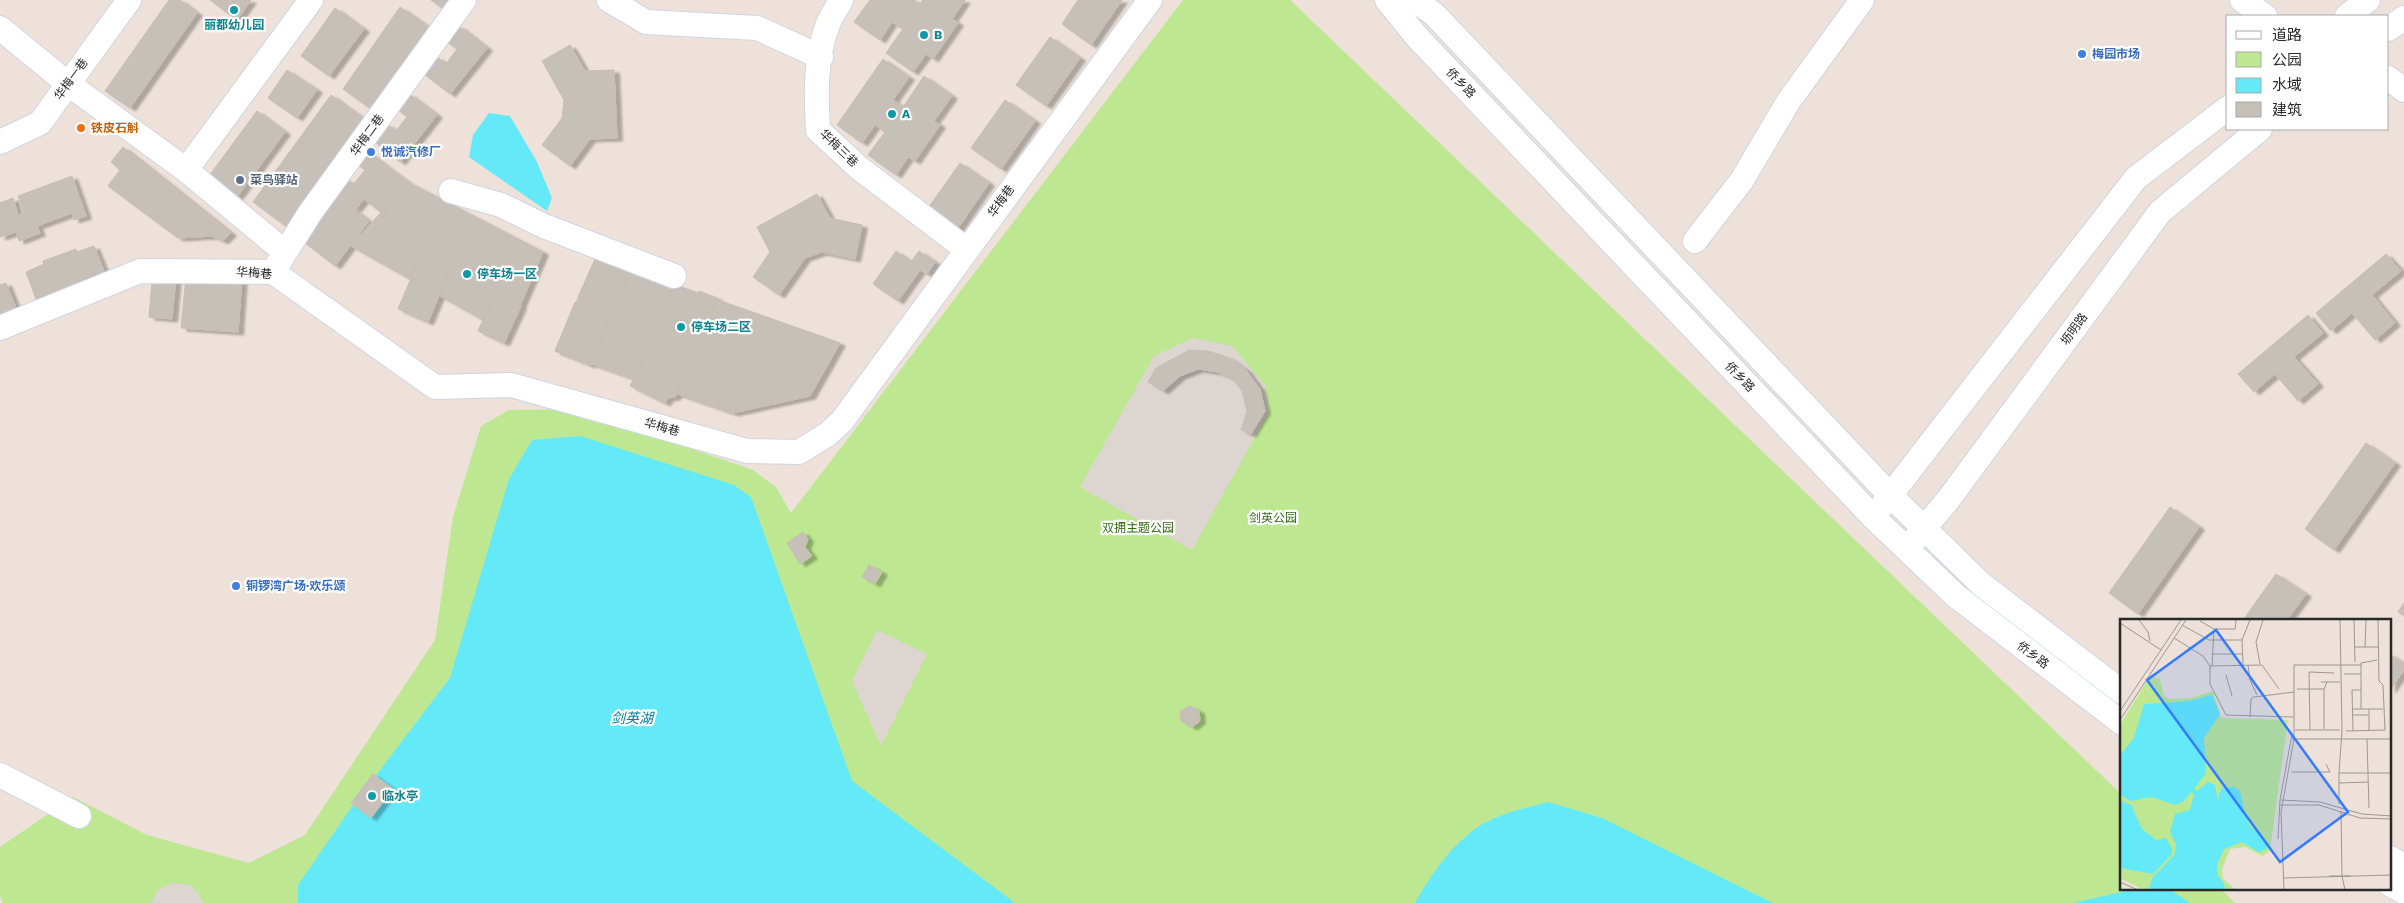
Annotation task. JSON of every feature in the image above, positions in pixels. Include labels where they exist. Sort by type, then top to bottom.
[{"type":"street","name":"华梅一巷","points":[[0,142],[40,123],[67,83],[129,0]]},
{"type":"street","points":[[186,170],[312,0]]},
{"type":"street","name":"华梅二巷","points":[[274,272],[310,213],[464,0]]},
{"type":"street","points":[[609,0],[646,22],[757,28],[821,57]]},
{"type":"street","name":"华梅三巷","points":[[841,0],[828,25],[821,57],[816,86],[818,130],[859,168],[966,249]]},
{"type":"street","name":"华梅巷","points":[[0,328],[140,270],[274,272],[436,387],[511,385],[747,451],[799,452],[828,434],[842,421],[1150,0]]},
{"type":"street","name":"侨乡路","points":[[1387,0],[1417,37],[1873,517],[1956,596],[2120,721]]},
{"type":"street","name":"侨乡路","points":[[1414,0],[1439,7],[1890,495],[1981,584],[2120,690]]},
{"type":"street","points":[[1695,241],[1742,180],[1788,102],[1862,0]]},
{"type":"street","points":[[2242,0],[2263,15]]},
{"type":"street","points":[[2348,15],[2368,0]]},
{"type":"street","points":[[1417,37],[1439,7]]},
{"type":"street","points":[[2389,28],[2404,18]]},
{"type":"street","points":[[0,28],[67,83],[186,170],[285,252]]},
{"type":"street","points":[[2389,79],[2404,90]]},
{"type":"street","points":[[1873,517],[2136,178],[2226,110]]},
{"type":"street","name":"坜明路","points":[[1908,549],[1954,492],[2160,212],[2259,130]]},
{"type":"street","points":[[451,191],[501,205],[544,226],[674,276]]},
{"type":"street","points":[[0,775],[79,816]]},
{"type":"street","points":[[2392,859],[2404,866]]},
{"type":"street","points":[[2392,885],[2404,892]]},
{"type":"green space","name":"剑英公园","points":[[1183,0],[1290,0],[2120,793],[2120,890],[2222,890],[2235,903],[3,903],[0,896],[0,847],[73,797],[147,835],[249,863],[305,835],[435,640],[453,517],[481,426],[509,410],[576,409],[753,470],[776,487],[791,513]]},
{"type":"shaded area","points":[[1193,338],[1232,346],[1265,385],[1269,412],[1192,550],[1080,487],[1154,356]]},
{"type":"shaded area","points":[[877,630],[927,654],[881,746],[852,681]]},
{"type":"shaded area","points":[[173,883],[190,885],[197,891],[203,903],[151,903],[158,890]]},
{"type":"water","points":[[489,113],[510,116],[537,162],[552,198],[547,211],[469,157],[473,135]]},
{"type":"water","name":"剑英湖","points":[[580,436],[734,485],[751,497],[852,781],[1015,903],[298,903],[298,885],[349,811],[450,678],[509,479],[532,440]]},
{"type":"water","points":[[1548,802],[1602,818],[1773,903],[1415,903],[1439,865],[1453,848],[1470,833],[1497,817]]},
{"type":"water","points":[[2131,890],[2170,890],[2190,903],[2073,903]]},
{"type":"building","points":[[169,0],[180,0],[197,13],[130,108],[105,91]]},
{"type":"building","name":"丽都幼儿园","points":[[210,0],[251,0],[237,20]]},
{"type":"building","points":[[431,0],[450,0],[443,9]]},
{"type":"building","name":"B","points":[[870,0],[914,0],[920,4],[923,0],[965,0],[952,19],[958,23],[933,59],[926,54],[913,72],[886,53],[903,29],[892,22],[880,40],[854,22]]},
{"type":"building","points":[[1078,0],[1122,0],[1091,45],[1062,24]]},
{"type":"building","points":[[400,7],[428,27],[371,109],[343,89]]},
{"type":"building","points":[[335,8],[364,29],[329,76],[301,56]]},
{"type":"building","points":[[459,26],[487,48],[450,94],[424,74],[437,57],[446,64],[457,49],[447,42]]},
{"type":"building","points":[[1050,37],[1080,58],[1046,106],[1016,85]]},
{"type":"building","points":[[570,45],[585,71],[614,70],[617,138],[590,139],[570,166],[542,145],[562,118],[564,100],[542,61]]},
{"type":"building","name":"A","points":[[883,59],[909,77],[893,100],[903,107],[924,76],[952,96],[934,121],[940,125],[915,161],[908,157],[896,175],[868,155],[885,132],[875,125],[862,143],[837,125]]},
{"type":"building","points":[[287,70],[317,90],[297,118],[268,98]]},
{"type":"building","points":[[409,94],[437,115],[400,162],[374,141],[387,124],[396,131],[407,117],[397,109]]},
{"type":"building","points":[[331,95],[365,120],[287,227],[253,202]]},
{"type":"building","points":[[1005,100],[1035,121],[1001,169],[971,148]]},
{"type":"building","points":[[257,111],[285,132],[237,197],[209,176]]},
{"type":"building","points":[[123,147],[231,233],[223,241],[212,236],[178,238],[108,186],[120,170],[111,162]]},
{"type":"building","points":[[365,150],[408,182],[383,214],[364,199],[356,209],[333,192],[344,178],[353,185],[365,170],[356,163]]},
{"type":"building","points":[[960,163],[989,183],[956,231],[926,211]]},
{"type":"building","points":[[72,176],[86,216],[74,220],[72,213],[37,226],[40,233],[19,241],[16,232],[0,237],[0,203],[13,198],[18,215],[24,213],[18,196]]},
{"type":"building","name":"停车场一区","points":[[408,182],[543,252],[508,334],[351,246]]},
{"type":"building","points":[[817,194],[830,218],[862,225],[855,259],[822,252],[805,258],[779,295],[753,277],[770,252],[757,227]]},
{"type":"building","points":[[338,197],[369,221],[335,266],[304,242]]},
{"type":"building","points":[[503,234],[543,252],[527,288],[487,270]]},
{"type":"building","points":[[94,246],[104,271],[85,278],[87,285],[55,297],[53,293],[36,299],[26,272],[44,264],[43,261],[76,249],[77,252]]},
{"type":"building","points":[[423,250],[453,262],[428,322],[398,309]]},
{"type":"building","points":[[896,251],[911,262],[919,251],[935,262],[927,274],[920,270],[898,301],[873,284]]},
{"type":"building","points":[[2386,254],[2401,271],[2372,295],[2395,323],[2375,340],[2352,313],[2331,331],[2316,313]]},
{"type":"building","points":[[596,257],[633,267],[613,312],[578,297]]},
{"type":"building","name":"停车场二区","points":[[596,257],[840,343],[810,396],[733,413],[555,351]]},
{"type":"building","points":[[153,269],[242,276],[238,332],[181,328],[186,277],[176,276],[172,319],[149,317]]},
{"type":"building","points":[[6,283],[16,308],[0,314],[0,285]]},
{"type":"building","points":[[673,286],[697,296],[699,291],[717,298],[711,312],[700,314],[688,347],[654,334]]},
{"type":"building","points":[[495,294],[521,306],[504,343],[478,331]]},
{"type":"building","points":[[575,302],[610,316],[590,365],[555,351]]},
{"type":"building","points":[[2308,315],[2323,333],[2294,357],[2318,384],[2298,401],[2275,374],[2254,392],[2238,374]]},
{"type":"building","points":[[654,337],[686,351],[672,381],[681,385],[675,397],[668,398],[665,403],[630,386]]},
{"type":"building","points":[[1189,350],[1208,351],[1229,358],[1246,370],[1260,389],[1265,411],[1251,434],[1241,430],[1247,411],[1242,391],[1233,379],[1218,372],[1198,369],[1180,376],[1163,391],[1148,382],[1156,368]]},
{"type":"building","points":[[2366,443],[2395,463],[2334,550],[2305,529]]},
{"type":"building","points":[[2170,507],[2199,527],[2138,614],[2109,593]]},
{"type":"building","points":[[803,532],[808,539],[805,547],[812,556],[800,564],[787,543]]},
{"type":"building","points":[[869,565],[882,572],[875,584],[862,577]]},
{"type":"building","points":[[2276,574],[2306,594],[2288,619],[2244,619]]},
{"type":"building","points":[[2404,603],[2404,616],[2398,612]]},
{"type":"building","points":[[2392,655],[2404,664],[2404,670],[2392,687]]},
{"type":"building","points":[[1190,706],[1199,711],[1200,721],[1192,727],[1181,721],[1180,711]]},
{"type":"building","name":"临水亭","points":[[373,774],[393,789],[371,818],[351,803]]},
{"type":"place","name":"丽都幼儿园","points":[[234,10]]},
{"type":"place","name":"B","points":[[924,35]]},
{"type":"place","name":"梅园市场","points":[[2082,54]]},
{"type":"place","name":"A","points":[[892,114]]},
{"type":"place","name":"铁皮石斛","points":[[81,128]]},
{"type":"place","name":"悦诚汽修厂","points":[[371,152]]},
{"type":"place","name":"菜鸟驿站","points":[[240,180]]},
{"type":"place","name":"停车场一区","points":[[467,274]]},
{"type":"place","name":"停车场二区","points":[[681,327]]},
{"type":"place","name":"铜锣湾广场·欢乐颂","points":[[236,586]]},
{"type":"place","name":"临水亭","points":[[372,796]]},
{"type":"park label","name":"双拥主题公园","points":[[1138,528]]}]
